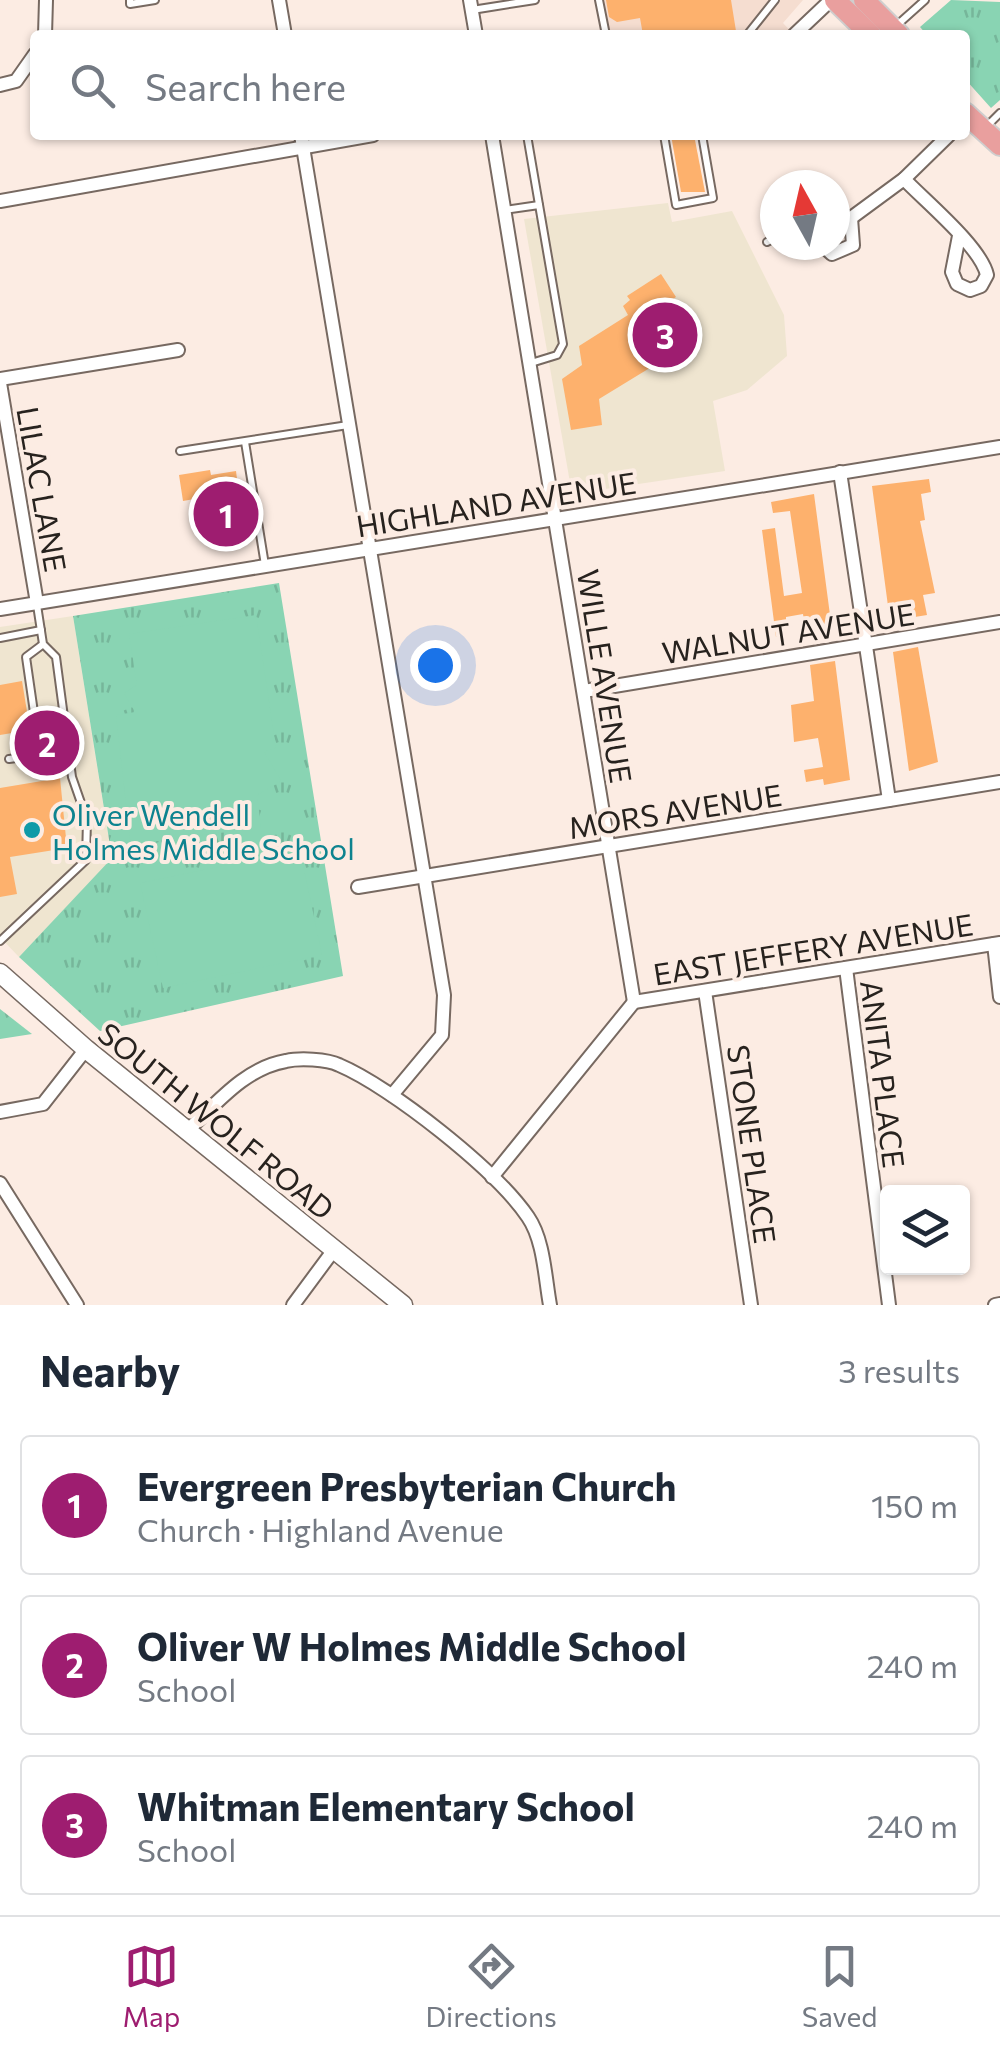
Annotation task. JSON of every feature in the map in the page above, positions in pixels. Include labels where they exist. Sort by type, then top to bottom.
[{"type":"main road","points":[[833,0],[866,30]]},
{"type":"main road","points":[[864,0],[894,30]]},
{"type":"main road","points":[[970,119],[1000,145]]},
{"type":"main road","name":"SOUTH WOLF ROAD","points":[[0,973],[86,1049],[403,1305]]},
{"type":"street","points":[[45,30],[46,0]]},
{"type":"street","points":[[279,0],[284,30]]},
{"type":"street","points":[[800,30],[833,0]]},
{"type":"street","points":[[471,5],[475,30]]},
{"type":"street","points":[[0,86],[16,81],[30,61]]},
{"type":"street","name":"WILLE AVENUE","points":[[493,140],[634,1002]]},
{"type":"street","points":[[850,246],[851,218],[904,180],[944,140]]},
{"type":"street","points":[[0,201],[302,142],[444,994],[442,1035],[392,1094]]},
{"type":"street","points":[[904,180],[959,236],[984,264],[987,275],[981,286],[970,290],[957,284],[952,272],[959,236]]},
{"type":"street","points":[[0,381],[178,350]]},
{"type":"street","name":"LILAC LANE","points":[[0,381],[6,459],[37,603]]},
{"type":"street","name":"HIGHLAND AVENUE","points":[[0,609],[1000,446]]},
{"type":"street","points":[[840,472],[888,800]]},
{"type":"street","name":"WALNUT AVENUE","points":[[584,691],[1000,622]]},
{"type":"street","name":"MORS AVENUE","points":[[358,887],[1000,782]]},
{"type":"street","points":[[997,944],[1000,998]]},
{"type":"street","name":"EAST JEFFERY AVENUE","points":[[634,1002],[997,944]]},
{"type":"street","name":"ANITA PLACE","points":[[846,968],[889,1305]]},
{"type":"street","name":"STONE PLACE","points":[[706,991],[751,1305]]},
{"type":"street","points":[[0,994],[21,992]]},
{"type":"street","points":[[492,1178],[634,1002]]},
{"type":"street","points":[[0,1112],[43,1104],[86,1049]]},
{"type":"street","points":[[188,1130],[246,1076],[286,1060],[336,1063],[392,1094],[492,1178],[530,1219],[542,1254],[550,1305]]},
{"type":"street","points":[[0,1183],[77,1305]]},
{"type":"street","points":[[294,1305],[333,1251]]},
{"type":"lane","points":[[130,0],[130,4],[155,0]]},
{"type":"lane","points":[[471,5],[535,0]]},
{"type":"lane","points":[[600,0],[605,30]]},
{"type":"lane","points":[[751,30],[775,0]]},
{"type":"lane","points":[[898,30],[924,0]]},
{"type":"lane","points":[[970,118],[1000,113]]},
{"type":"lane","points":[[528,140],[563,344],[556,355],[530,363]]},
{"type":"lane","points":[[665,140],[676,206],[713,198],[703,140]]},
{"type":"lane","points":[[504,210],[539,205]]},
{"type":"lane","points":[[180,451],[350,424]]},
{"type":"lane","points":[[246,442],[266,566]]},
{"type":"lane","points":[[0,940],[86,860],[87,820],[72,777],[56,657],[43,644],[37,603]]},
{"type":"lane","points":[[0,638],[41,630]]},
{"type":"lane","points":[[40,754],[26,658],[43,644]]},
{"type":"lane","points":[[9,759],[70,750]]},
{"type":"shaded area","points":[[601,0],[803,0],[783,23],[789,30],[607,30]]},
{"type":"shaded area","points":[[668,203],[672,222],[732,211],[784,315],[787,356],[747,390],[713,401],[725,471],[572,494],[524,219]]},
{"type":"shaded area","points":[[73,616],[112,859],[19,957],[0,937],[0,627]]},
{"type":"green space","points":[[951,0],[1000,2],[1000,100],[991,108],[970,85],[970,30],[920,27]]},
{"type":"green space","points":[[279,583],[343,976],[100,1031],[19,957],[112,858],[73,616]]},
{"type":"green space","points":[[256,615],[276,748],[264,751],[281,781],[257,795],[261,827],[136,844],[130,839],[116,715],[135,712],[124,693],[137,685],[129,634]]},
{"type":"green space","points":[[300,850],[322,955],[163,988],[140,883]]},
{"type":"green space","points":[[0,1009],[32,1034],[0,1039]]},
{"type":"building","points":[[606,0],[731,0],[736,30],[642,30],[640,18],[617,22],[609,17]]},
{"type":"building","points":[[672,140],[695,140],[705,192],[681,192]]},
{"type":"building","points":[[661,274],[676,297],[665,304],[689,344],[599,399],[602,425],[571,430],[562,379],[582,365],[579,346],[628,315],[623,306],[630,300],[627,296]]},
{"type":"building","points":[[210,470],[211,475],[236,471],[238,487],[234,487],[241,531],[218,535],[211,496],[183,501],[179,475]]},
{"type":"building","points":[[929,479],[931,492],[921,494],[925,520],[920,521],[935,593],[923,595],[927,615],[890,621],[872,486]]},
{"type":"building","points":[[814,494],[832,630],[806,634],[803,614],[786,617],[786,635],[776,637],[762,530],[775,528],[784,596],[802,593],[790,511],[773,513],[771,502]]},
{"type":"building","points":[[918,647],[938,762],[909,771],[893,652]]},
{"type":"building","points":[[835,661],[850,780],[824,785],[823,779],[806,782],[804,770],[823,767],[818,738],[794,742],[791,705],[814,701],[810,665]]},
{"type":"building","name":"Oliver Wendell Holmes Middle School","points":[[22,681],[30,730],[0,735],[0,685]]},
{"type":"building","name":"Oliver Wendell Holmes Middle School","points":[[60,778],[67,848],[10,857],[17,894],[0,897],[0,788]]},
{"type":"place","name":"Whitman Elementary School","points":[[665,335]]},
{"type":"place","name":"Evergreen Presbyterian Church","points":[[226,514]]},
{"type":"place","name":"Oliver W Holmes Middle School","points":[[47,743]]},
{"type":"place","name":"Oliver Wendell Holmes Middle School","points":[[32,830]]}]
